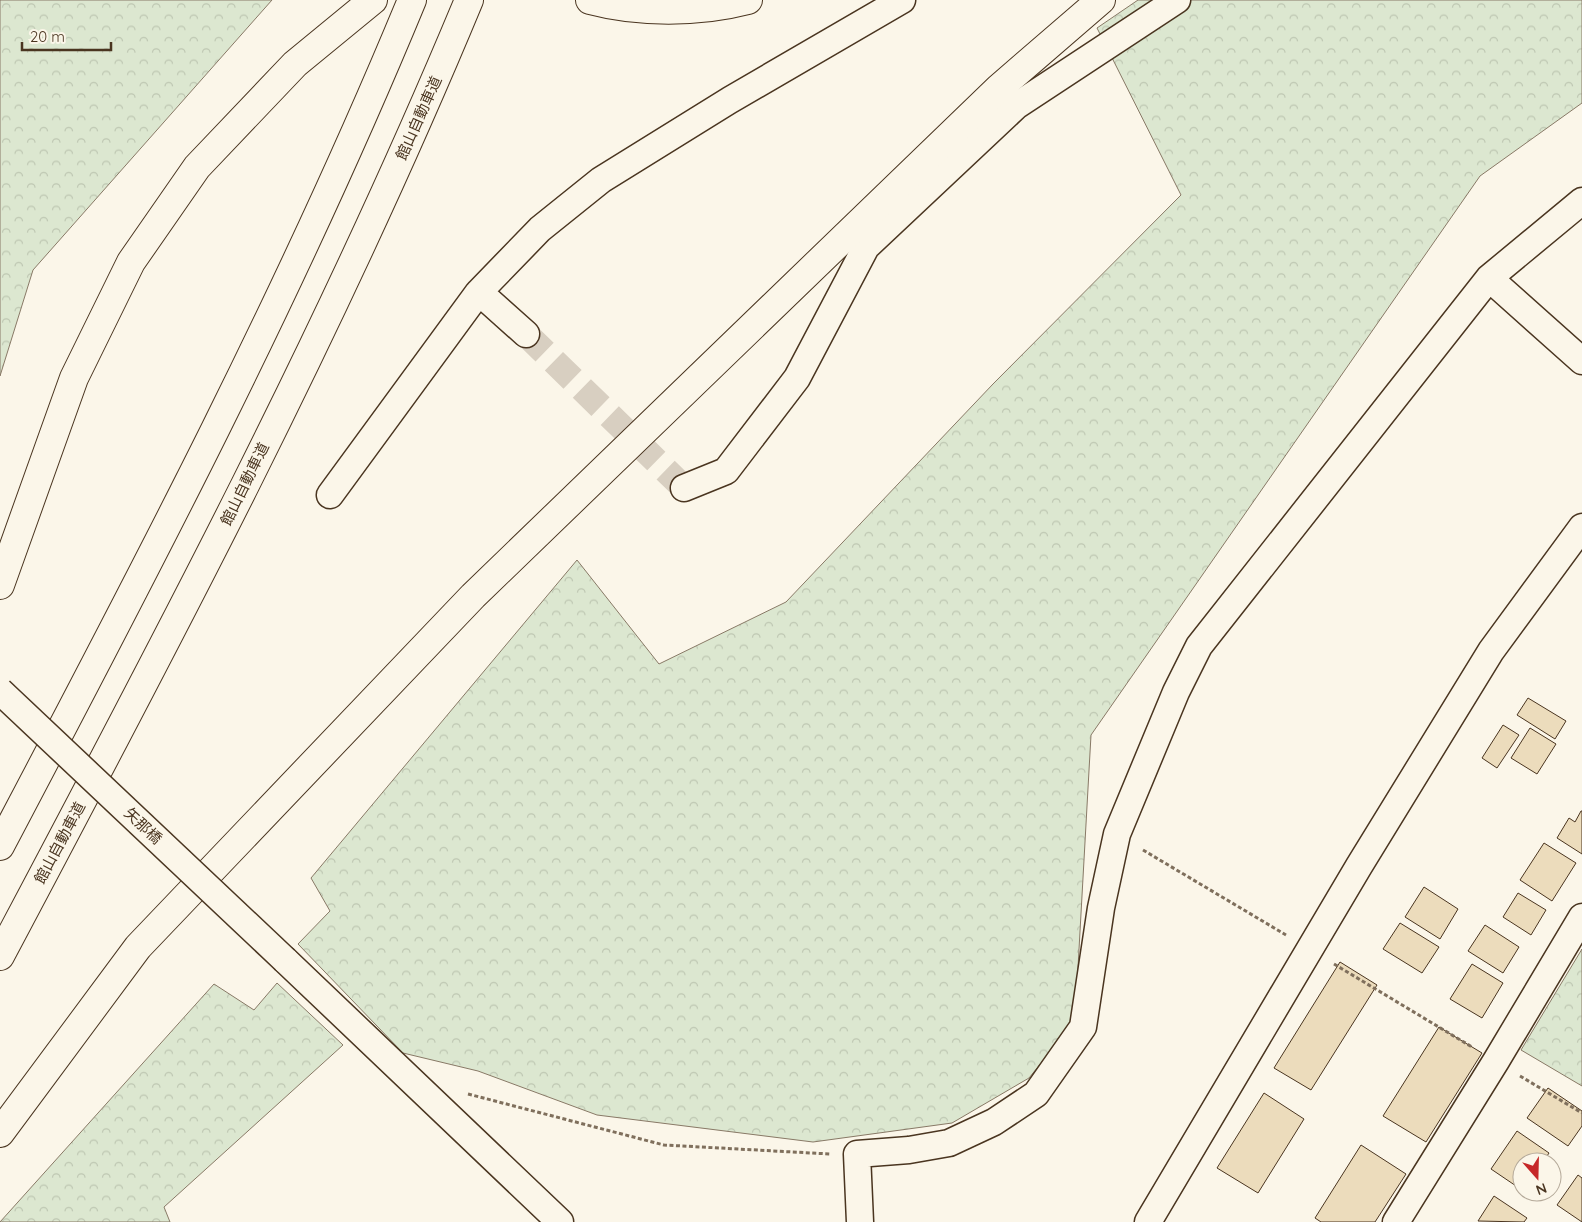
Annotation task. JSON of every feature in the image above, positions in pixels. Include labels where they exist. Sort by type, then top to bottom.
[{"type":"highway","points":[[0,585],[74,378],[131,262],[197,167],[295,64],[345,21],[373,0]]},
{"type":"highway","points":[[0,846],[170,522],[285,288],[369,105],[412,0]]},
{"type":"highway","name":"館山自動車道","points":[[0,956],[215,545],[417,126],[469,0]]},
{"type":"highway","points":[[590,0],[612,6],[692,8],[748,0]]},
{"type":"highway","points":[[0,1133],[138,947],[473,596],[998,88],[1101,0]]},
{"type":"street","points":[[330,494],[479,292],[540,229],[601,180],[730,100],[902,0]]},
{"type":"street","points":[[684,488],[726,470],[797,378],[866,247],[1016,106],[1177,0]]},
{"type":"street","points":[[860,1222],[857,1154],[909,1150],[949,1143],[994,1122],[1036,1094],[1083,1027],[1102,908],[1117,834],[1176,692],[1199,646],[1489,278],[1582,201]]},
{"type":"street","points":[[1489,278],[1582,361]]},
{"type":"street","points":[[479,292],[526,334]]},
{"type":"street","points":[[1148,1222],[1310,949],[1491,652],[1582,527]]},
{"type":"street","name":"矢那橋","points":[[0,691],[560,1222]]},
{"type":"street","points":[[1396,1222],[1496,1061],[1582,917]]},
{"type":"path","points":[[1117,834],[1582,1113]]},
{"type":"path","points":[[434,1101],[465,1093],[664,1145],[857,1154]]},
{"type":"green space","points":[[0,0],[272,0],[33,270],[0,376]]},
{"type":"green space","points":[[1138,0],[1582,0],[1582,103],[1480,176],[1091,735],[1075,1021],[1029,1078],[952,1123],[813,1142],[597,1115],[478,1071],[403,1053],[298,944],[330,911],[311,878],[577,560],[659,664],[786,602],[993,384],[1181,195],[1097,28]]},
{"type":"green space","points":[[1582,949],[1582,1086],[1521,1050]]},
{"type":"green space","points":[[277,983],[343,1045],[164,1207],[170,1222],[0,1222],[214,984],[254,1010]]},
{"type":"building","points":[[1528,698],[1566,721],[1555,739],[1517,715]]},
{"type":"building","points":[[1503,725],[1519,735],[1497,768],[1482,758]]},
{"type":"building","points":[[1530,728],[1556,744],[1537,774],[1511,758]]},
{"type":"building","points":[[1581,811],[1582,854],[1557,838],[1569,818],[1575,822]]},
{"type":"building","points":[[1544,843],[1576,863],[1552,901],[1520,880]]},
{"type":"building","points":[[1424,887],[1458,909],[1440,939],[1405,917]]},
{"type":"building","points":[[1518,893],[1546,910],[1531,935],[1503,917]]},
{"type":"building","points":[[1400,923],[1439,947],[1422,973],[1383,949]]},
{"type":"building","points":[[1485,925],[1519,947],[1503,973],[1468,951]]},
{"type":"building","points":[[1340,962],[1377,985],[1311,1090],[1274,1068]]},
{"type":"building","points":[[1472,964],[1503,983],[1482,1018],[1450,999]]},
{"type":"building","points":[[1439,1027],[1482,1053],[1426,1142],[1383,1116]]},
{"type":"building","points":[[1548,1088],[1582,1111],[1582,1126],[1568,1146],[1527,1118]]},
{"type":"building","points":[[1264,1093],[1304,1119],[1258,1193],[1217,1168]]},
{"type":"building","points":[[1517,1131],[1548,1152],[1512,1152],[1512,1183],[1491,1169]]},
{"type":"building","points":[[1361,1145],[1406,1174],[1375,1222],[1321,1222],[1315,1218]]},
{"type":"building","points":[[1578,1175],[1582,1178],[1582,1222],[1557,1205],[1562,1202],[1562,1198]]},
{"type":"building","points":[[1494,1196],[1527,1218],[1524,1222],[1478,1221]]},
{"type":"tunnel","points":[[526,334],[684,488]]}]
